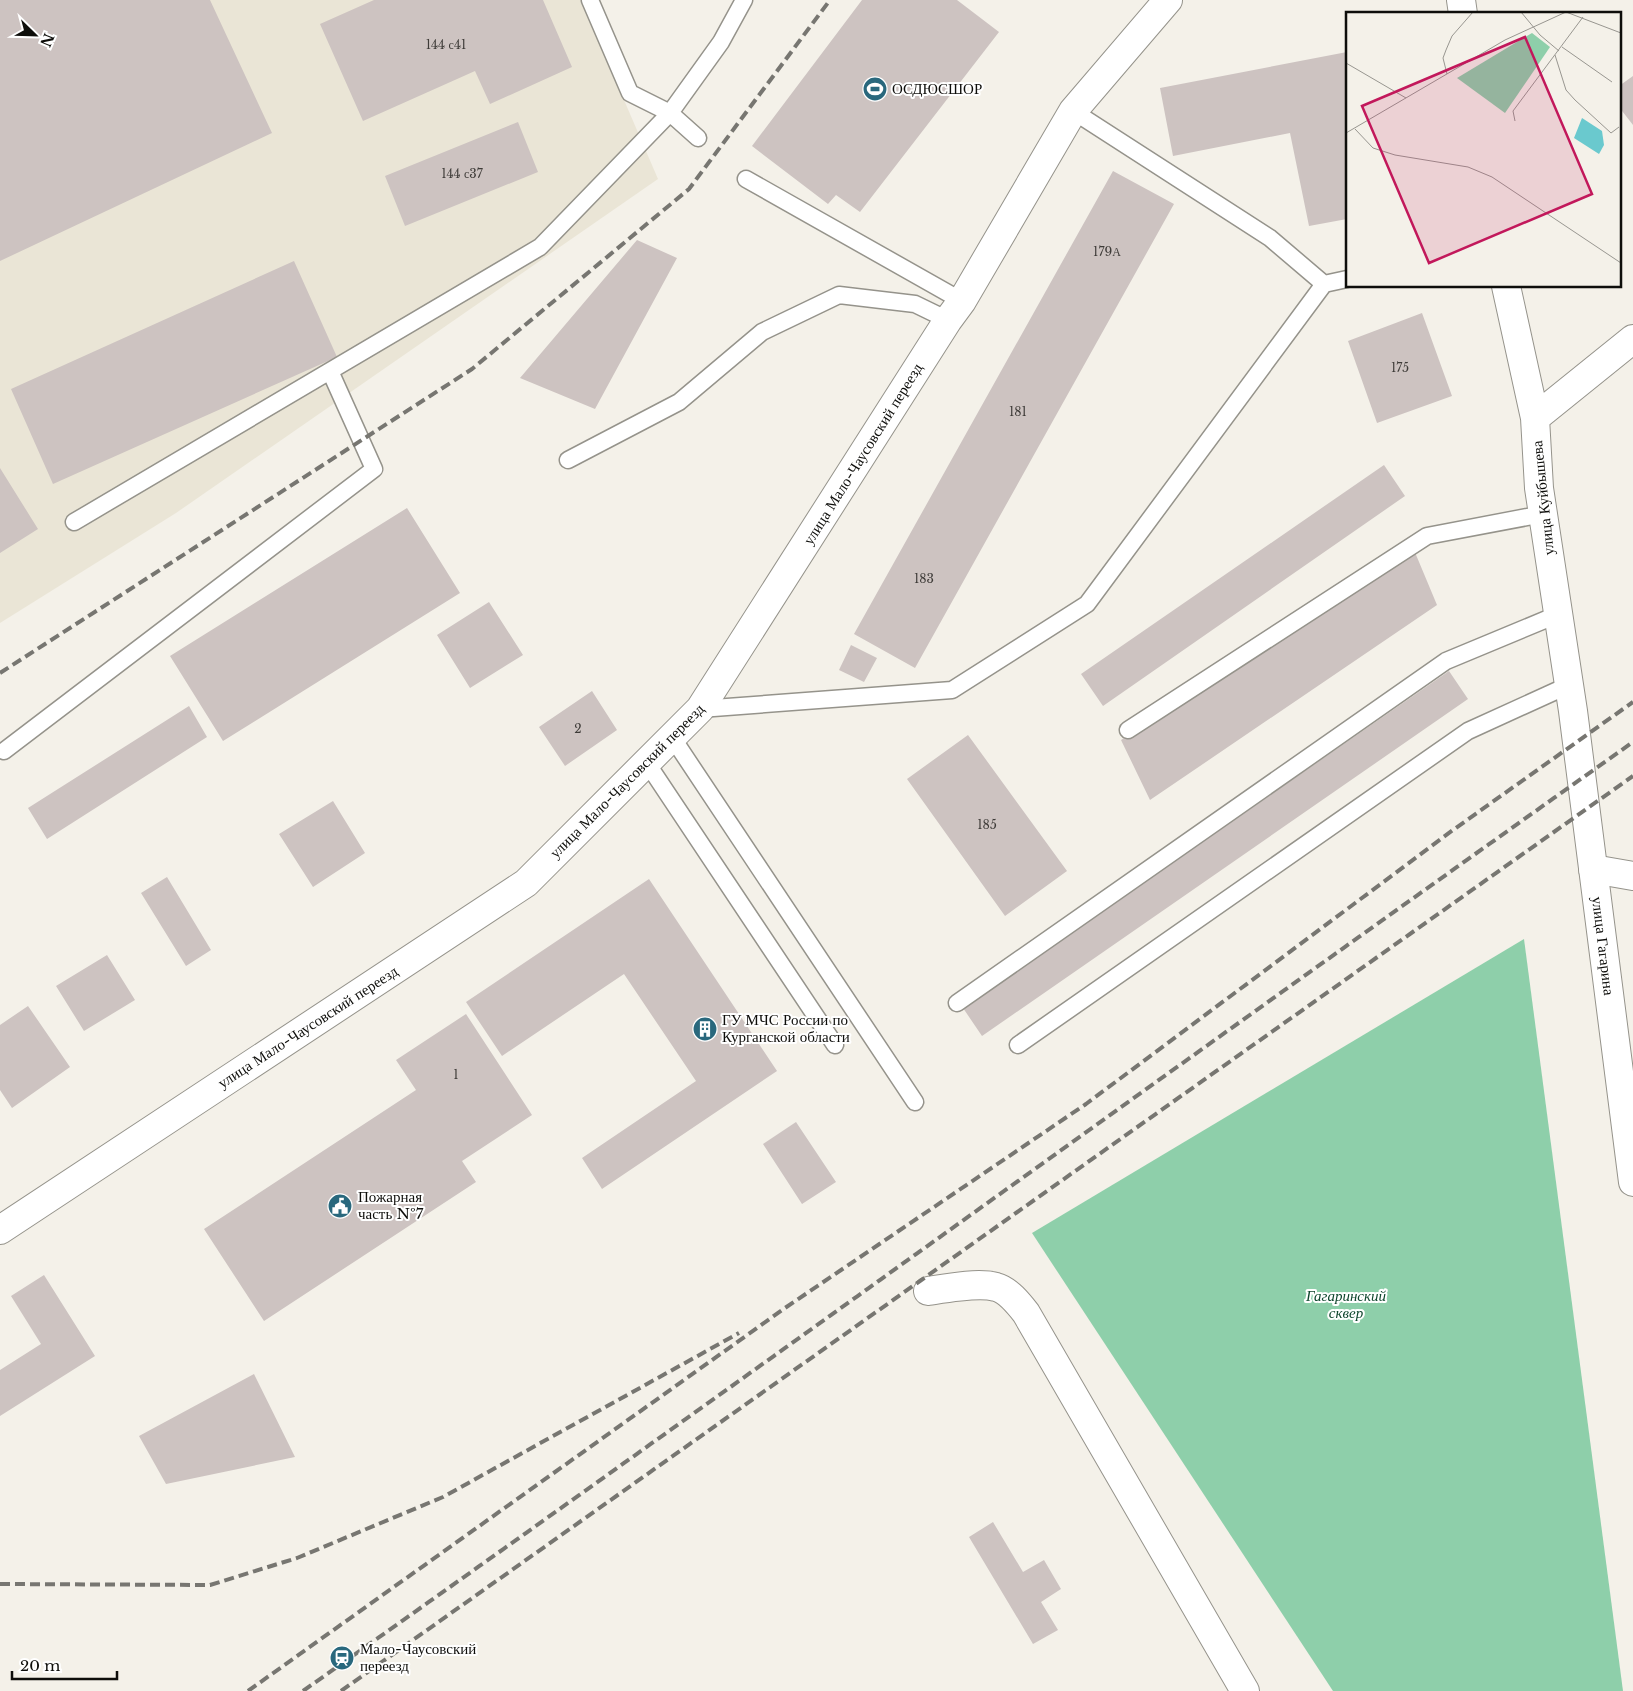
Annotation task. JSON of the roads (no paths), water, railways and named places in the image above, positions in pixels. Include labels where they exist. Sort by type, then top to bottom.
[{"type":"street","name":"улица Мало-Чаусовский переезд","points":[[0,1230],[526,883],[700,709],[955,311],[1073,111],[1168,0]]},
{"type":"street","name":"улица Куйбышева","points":[[1506,288],[1535,418],[1539,488],[1571,698]]},
{"type":"street","points":[[1535,418],[1633,339]]},
{"type":"street","name":"улица Гагарина","points":[[1571,698],[1633,1182]]},
{"type":"street","points":[[1593,869],[1633,876]]},
{"type":"street","points":[[928,1291],[963,1286],[997,1287],[1013,1298],[1026,1313],[1245,1691]]},
{"type":"lane","points":[[590,0],[630,93],[670,113],[698,138]]},
{"type":"lane","points":[[74,522],[540,247],[670,113],[721,42],[744,0]]},
{"type":"lane","points":[[1073,111],[1270,238],[1324,284]]},
{"type":"lane","points":[[746,180],[955,311]]},
{"type":"lane","points":[[700,709],[952,690],[1086,604],[1324,284],[1346,279]]},
{"type":"lane","points":[[568,460],[679,402],[762,332],[839,295],[955,311]]},
{"type":"lane","points":[[4,751],[374,469],[330,371]]},
{"type":"lane","points":[[1128,730],[1427,536],[1543,514]]},
{"type":"lane","points":[[957,1003],[1446,662],[1559,614]]},
{"type":"lane","points":[[1018,1045],[1468,731],[1571,698]]},
{"type":"lane","points":[[672,737],[915,1102]]},
{"type":"lane","points":[[647,763],[835,1045]]},
{"type":"railway","points":[[0,673],[472,369],[689,189],[830,0]]},
{"type":"railway","points":[[248,1691],[785,1308],[1086,1104],[1453,830],[1633,702]]},
{"type":"railway","points":[[303,1691],[1633,742]]},
{"type":"railway","points":[[341,1691],[1633,776]]},
{"type":"railway","points":[[0,1584],[210,1585],[297,1558],[443,1497],[739,1333]]},
{"type":"place","name":"ОСДЮСШОР","points":[[875,89]]},
{"type":"place","name":"ГУ МЧС России по Курганской области","points":[[705,1029]]},
{"type":"place","name":"Пожарная часть №7","points":[[340,1206]]},
{"type":"place","name":"Мало-Чаусовский переезд","points":[[342,1658]]},
{"type":"park label","name":"Гагаринский сквер","points":[[1346,1304]]}]
